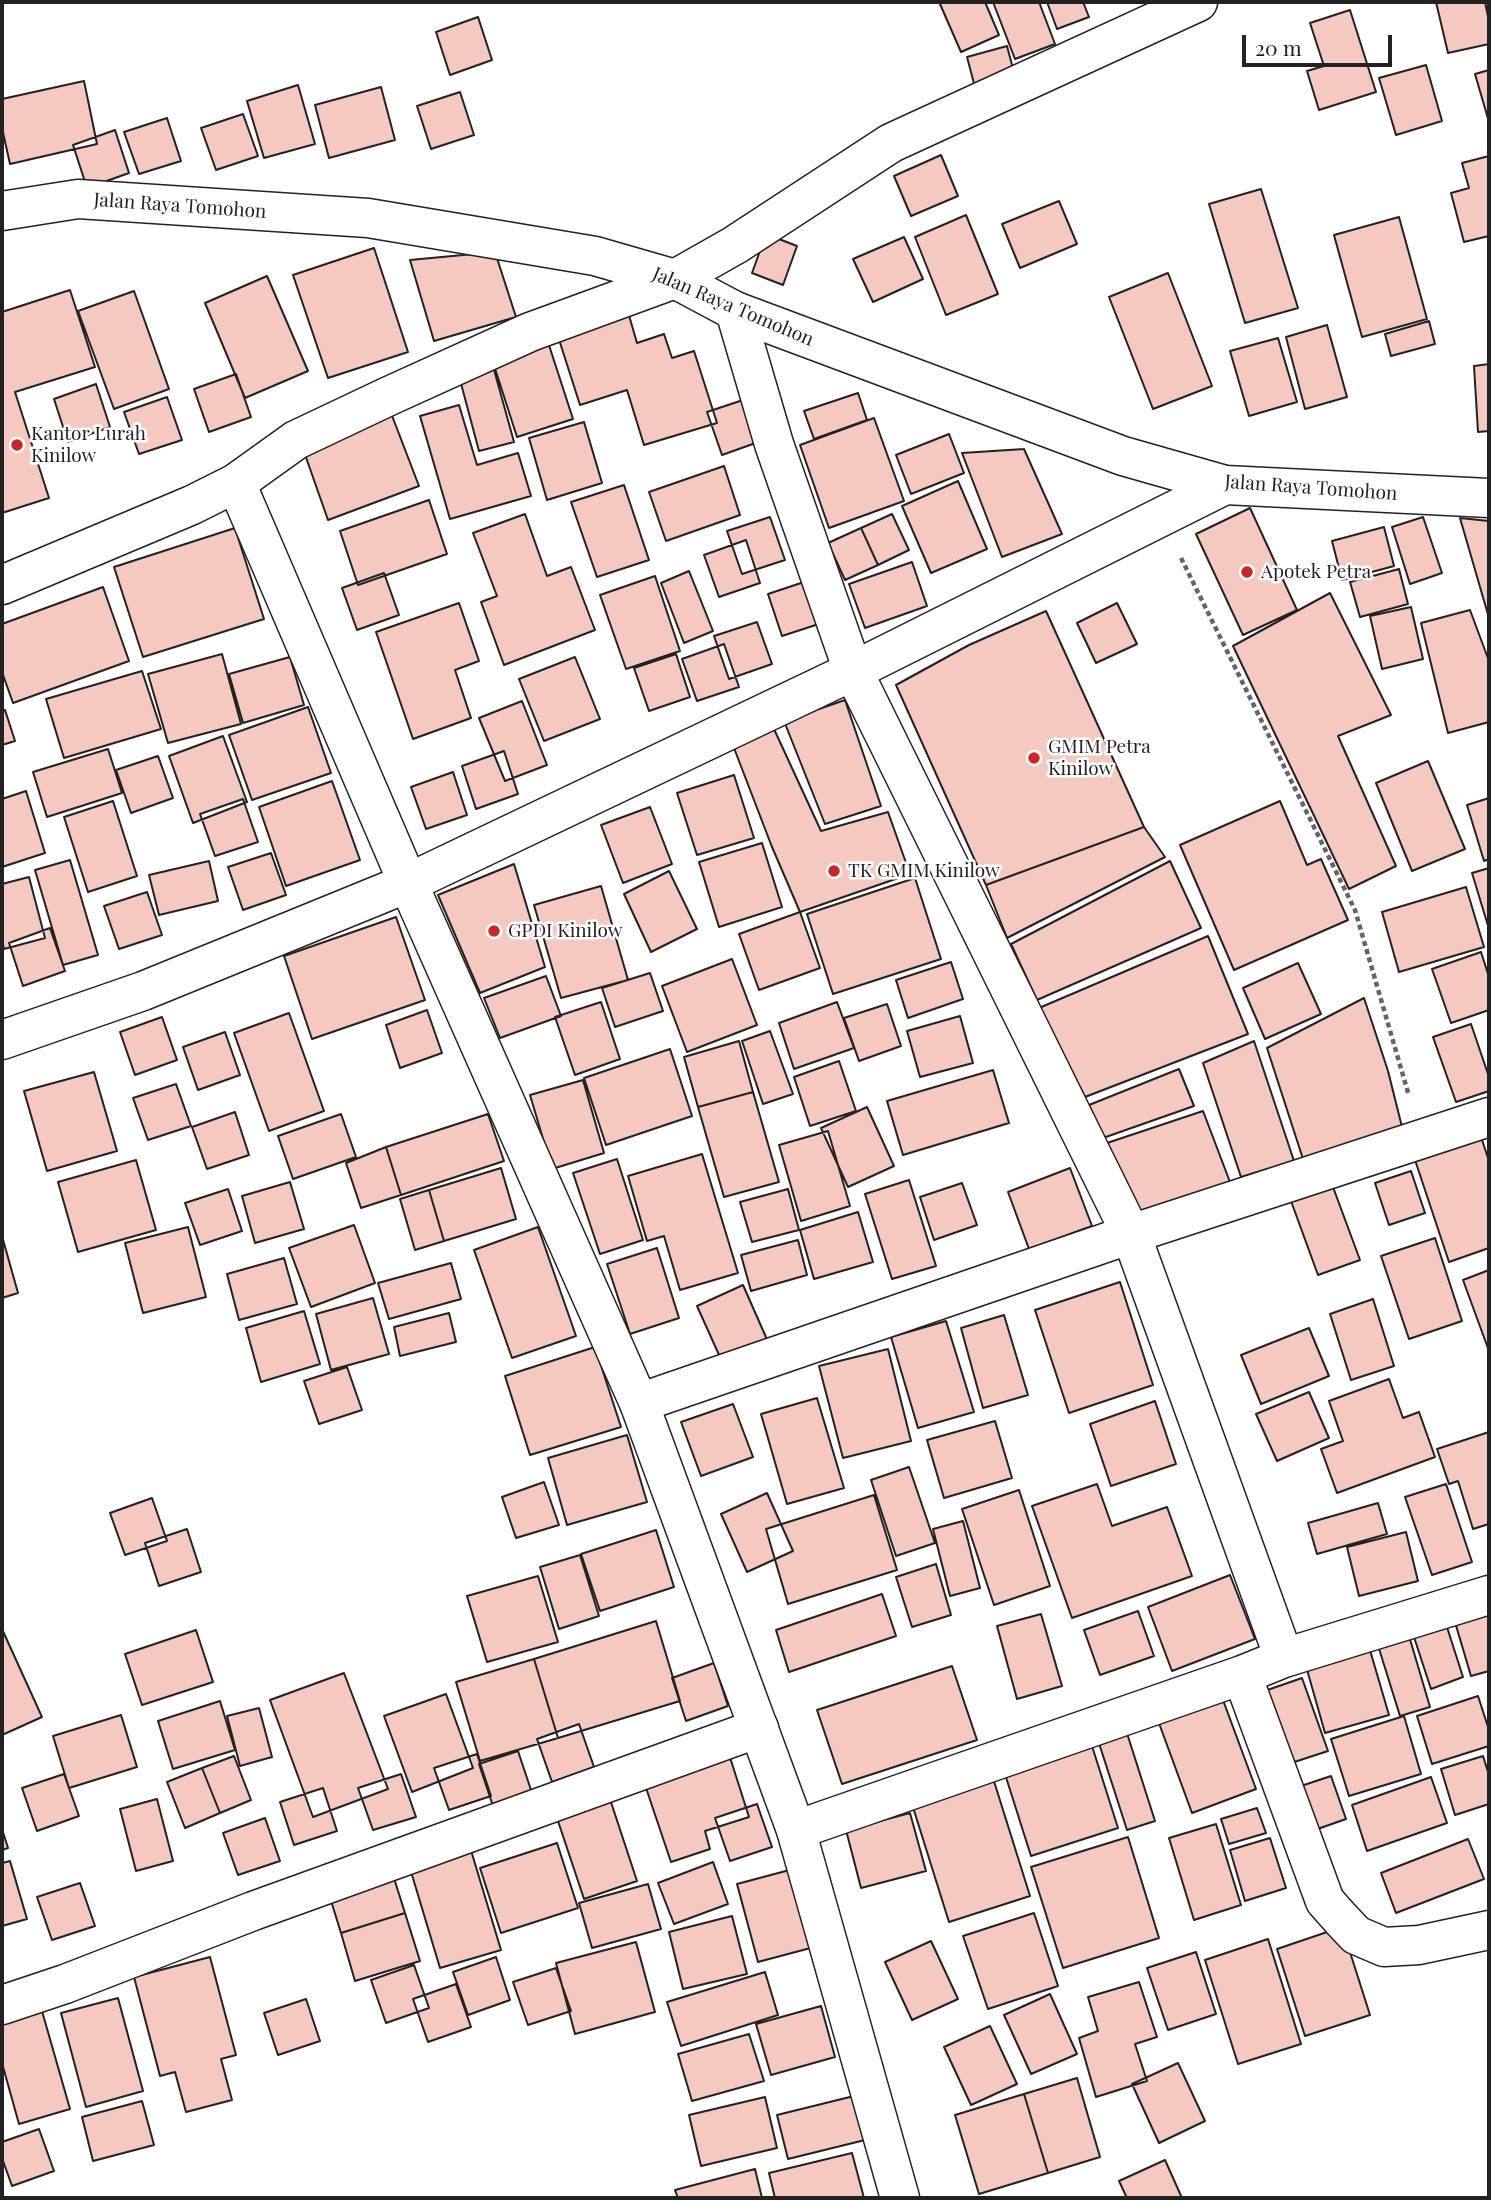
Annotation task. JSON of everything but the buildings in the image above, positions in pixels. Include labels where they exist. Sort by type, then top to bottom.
[{"type":"main road","points":[[2,585],[156,522],[236,483],[296,440],[389,396],[530,332],[675,279],[735,245],[891,143],[1198,2]]},
{"type":"main road","name":"Jalan Raya Tomohon","points":[[2,211],[78,200],[368,218],[595,256],[675,279],[735,312],[1123,456],[1225,485],[1489,498]]},
{"type":"main road","points":[[735,312],[774,444],[853,671],[1131,1234],[1284,1658]]},
{"type":"main road","points":[[236,483],[408,883],[639,1403],[796,1830],[900,2198]]},
{"type":"main road","points":[[2,1040],[143,991],[408,883],[853,671],[1225,485]]},
{"type":"main road","points":[[639,1403],[1131,1234],[1489,1117]]},
{"type":"main road","points":[[796,1830],[1284,1658],[1489,1595]]},
{"type":"main road","points":[[1242,1675],[1325,1901],[1356,1935],[1384,1947],[1419,1945],[1489,1930]]},
{"type":"main road","points":[[2,2005],[759,1728]]},
{"type":"path","points":[[1161,517],[1355,910],[1421,1138]]},
{"type":"place","name":"Kantor Lurah Kinilow","points":[[17,445]]},
{"type":"place","name":"Apotek Petra","points":[[1247,572]]},
{"type":"place","name":"GMIM Petra Kinilow","points":[[1034,758]]},
{"type":"place","name":"TK GMIM Kinilow","points":[[834,871]]},
{"type":"place","name":"GPDI Kinilow","points":[[494,931]]}]
